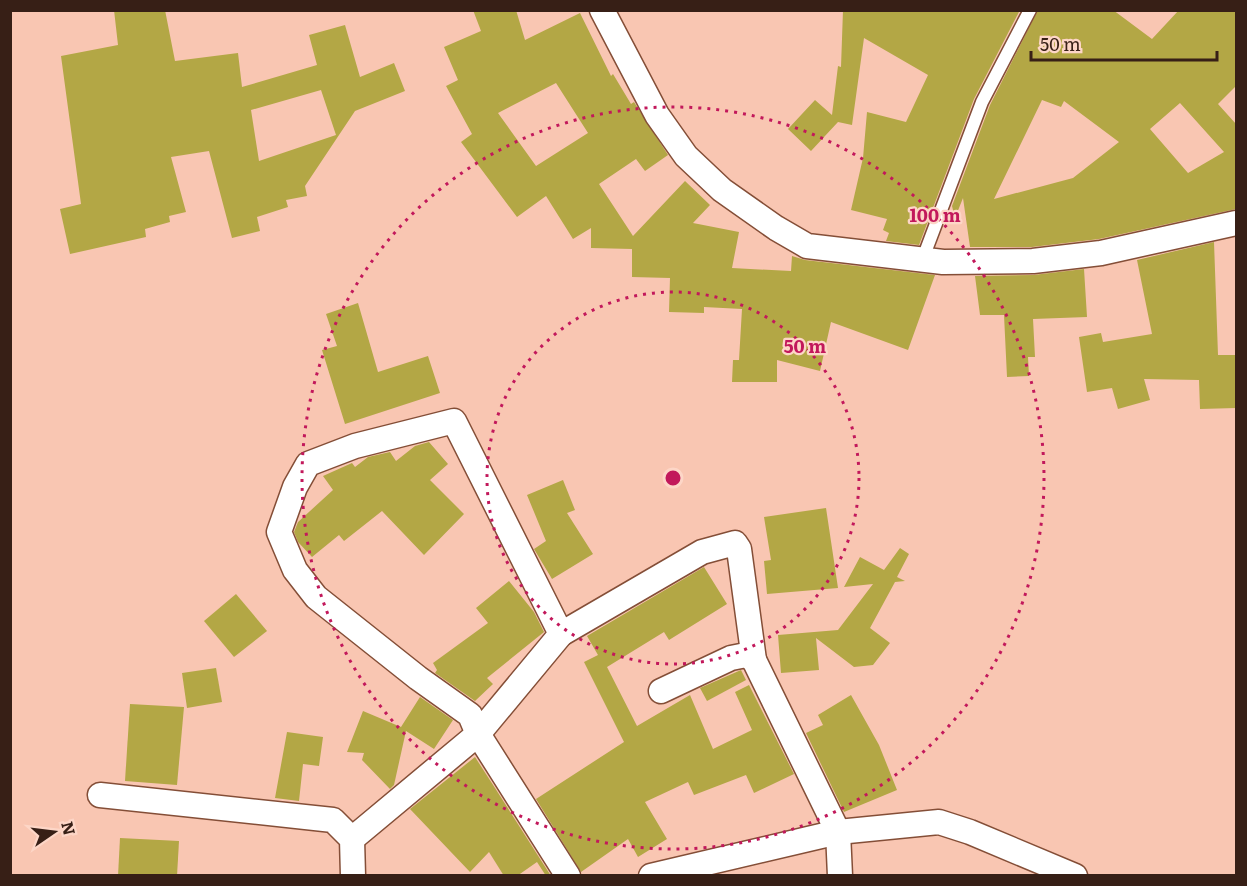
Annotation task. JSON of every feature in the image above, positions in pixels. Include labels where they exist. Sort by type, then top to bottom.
[{"type":"street","points":[[606,12],[657,115],[686,156],[722,190],[776,228],[807,246],[943,262],[1033,261],[1101,253],[1236,223]]},
{"type":"street","points":[[561,634],[454,421],[355,446],[308,464],[295,487],[279,532],[295,570],[316,597],[418,678],[470,715],[478,734],[568,876]]},
{"type":"street","points":[[352,839],[478,734],[561,634],[702,552],[735,543],[740,549],[754,660],[838,832],[840,876]]},
{"type":"street","points":[[661,691],[731,658],[746,655],[754,660]]},
{"type":"street","points":[[99,795],[333,820],[352,839],[353,876]]},
{"type":"street","points":[[651,876],[838,832],[939,822],[970,832],[1062,874]]},
{"type":"lane","points":[[923,258],[982,102],[1030,10]]},
{"type":"building","points":[[114,10],[165,10],[175,61],[238,53],[242,87],[317,65],[309,35],[345,25],[360,77],[394,63],[405,91],[355,111],[305,186],[307,196],[286,200],[288,207],[257,217],[260,231],[232,238],[209,151],[171,157],[186,212],[169,216],[170,222],[145,229],[146,237],[70,254],[60,209],[81,204],[61,56],[118,45]],"holes":[[[321,90],[336,135],[259,161],[251,110]]]},
{"type":"building","points":[[473,10],[516,10],[525,40],[580,13],[611,76],[613,74],[631,104],[634,102],[668,155],[645,171],[636,159],[599,184],[633,236],[685,181],[710,205],[693,223],[739,232],[732,268],[791,271],[792,256],[805,260],[935,275],[908,350],[831,322],[820,371],[777,360],[777,382],[732,382],[733,360],[739,360],[742,309],[704,307],[704,313],[669,312],[670,278],[632,277],[632,249],[591,248],[591,228],[573,239],[546,196],[517,217],[461,142],[472,134],[446,86],[458,80],[444,47],[481,31]],"holes":[[[556,83],[588,133],[536,166],[498,113]]]},
{"type":"building","points":[[843,10],[1020,10],[974,99],[919,245],[886,241],[889,233],[883,230],[887,219],[851,210],[863,158],[867,112],[906,122],[928,75],[864,38],[852,125],[838,122],[811,151],[788,129],[815,100],[832,115],[838,66],[841,67]]},
{"type":"building","points":[[1038,10],[1113,10],[1152,39],[1179,10],[1236,10],[1236,86],[1218,104],[1236,124],[1236,209],[1099,239],[1032,247],[970,247],[963,198],[955,218],[952,206],[990,105]],"holes":[[[1042,100],[1061,107],[1064,101],[1119,142],[1073,178],[994,199]],[[1180,103],[1224,152],[1188,173],[1150,129]]]},
{"type":"building","points":[[1214,242],[1218,355],[1236,355],[1236,408],[1200,409],[1199,380],[1144,379],[1150,400],[1118,409],[1112,388],[1087,392],[1079,337],[1101,333],[1103,342],[1152,334],[1137,260]]},
{"type":"building","points":[[1084,269],[1087,317],[1033,319],[1035,357],[1028,357],[1029,376],[1007,377],[1004,315],[980,315],[975,276],[1033,275]]},
{"type":"building","points":[[358,303],[378,372],[428,356],[440,393],[345,424],[322,350],[337,346],[326,314]]},
{"type":"building","points":[[429,442],[448,464],[430,480],[464,514],[424,555],[382,511],[344,541],[339,535],[312,557],[298,542],[294,532],[298,522],[333,490],[323,476],[352,463],[355,467],[368,457],[390,452],[396,461],[415,446]]},
{"type":"building","points":[[563,480],[575,510],[567,513],[593,554],[552,579],[534,549],[546,541],[527,495]]},
{"type":"building","points":[[826,508],[838,588],[767,594],[764,561],[771,560],[764,517]]},
{"type":"building","points":[[900,548],[909,554],[897,577],[905,581],[895,582],[870,628],[890,643],[873,665],[854,667],[816,638],[819,670],[781,673],[778,635],[838,630],[873,584],[844,587],[860,557],[884,570]]},
{"type":"building","points":[[704,567],[727,604],[669,640],[664,632],[607,667],[637,726],[690,695],[713,749],[752,730],[735,692],[749,685],[794,774],[754,793],[746,775],[694,795],[688,782],[645,802],[667,839],[638,857],[628,839],[581,872],[536,799],[624,742],[584,662],[598,655],[587,636]]},
{"type":"building","points":[[509,581],[534,612],[544,632],[487,678],[493,684],[475,701],[435,673],[437,670],[433,663],[488,623],[476,608]]},
{"type":"building","points":[[236,594],[267,631],[234,657],[204,621]]},
{"type":"building","points":[[216,668],[222,702],[187,708],[182,673]]},
{"type":"building","points":[[741,670],[746,680],[707,701],[700,688]]},
{"type":"building","points":[[851,695],[879,745],[897,790],[844,812],[806,733],[823,725],[818,715]]},
{"type":"building","points":[[420,697],[453,720],[434,749],[406,731],[394,785],[390,789],[362,760],[364,753],[347,752],[363,711],[401,727]]},
{"type":"building","points":[[130,704],[184,707],[177,785],[125,781]]},
{"type":"building","points":[[287,732],[323,737],[319,766],[303,764],[299,801],[275,798]]},
{"type":"building","points":[[475,757],[551,876],[546,876],[537,862],[517,876],[504,876],[489,852],[470,872],[410,809]]},
{"type":"building","points":[[120,838],[179,841],[177,876],[118,876]]}]
